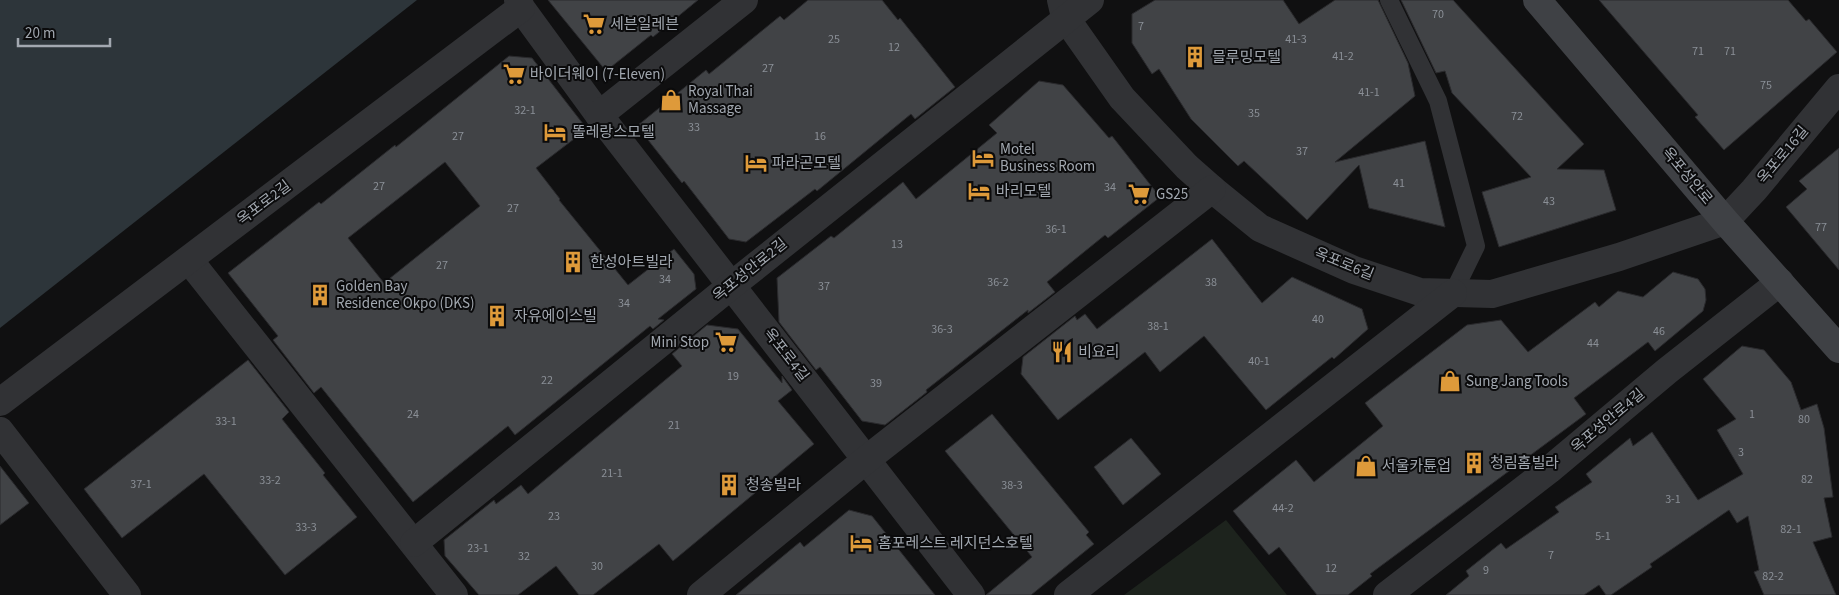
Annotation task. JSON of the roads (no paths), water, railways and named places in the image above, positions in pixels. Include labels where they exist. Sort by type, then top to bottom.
[{"type":"street","points":[[600,115],[744,0]]},
{"type":"street","name":"옥포성안로2길","points":[[414,543],[732,284],[1063,9],[1090,0]]},
{"type":"street","name":"옥포성안로","points":[[1537,0],[1725,221],[1839,349]]},
{"type":"street","name":"옥포로4길","points":[[520,4],[600,115],[971,595]]},
{"type":"street","name":"옥포로2길","points":[[0,402],[189,260],[520,4]]},
{"type":"street","name":"옥포로6길","points":[[1063,9],[1122,98],[1187,167],[1260,228],[1354,270],[1420,292],[1492,294],[1619,257],[1725,221]]},
{"type":"street","name":"옥포로16길","points":[[1725,221],[1754,190],[1839,88]]},
{"type":"street","points":[[701,595],[867,459],[1212,189]]},
{"type":"street","points":[[189,260],[454,595]]},
{"type":"street","name":"옥포성안로4길","points":[[1387,595],[1549,470],[1667,371],[1780,282]]},
{"type":"street","points":[[1068,595],[1453,293]]},
{"type":"street","points":[[0,432],[126,595]]},
{"type":"lane","points":[[1389,0],[1438,101],[1476,246],[1453,293]]},
{"type":"place","name":"세븐일레븐","points":[[594,24]]},
{"type":"place","name":"믈루밍모텔","points":[[1195,57]]},
{"type":"place","name":"바이더웨이 (7-Eleven)","points":[[514,74]]},
{"type":"place","name":"Royal Thai Massage","points":[[671,100]]},
{"type":"place","name":"똘레랑스모텔","points":[[555,132]]},
{"type":"place","name":"Motel Business Room","points":[[983,158]]},
{"type":"place","name":"파라곤모텔","points":[[756,163]]},
{"type":"place","name":"바리모텔","points":[[979,191]]},
{"type":"place","name":"GS25","points":[[1139,194]]},
{"type":"place","name":"한성아트빌라","points":[[573,262]]},
{"type":"place","name":"Golden Bay Residence Okpo (DKS)","points":[[320,295]]},
{"type":"place","name":"자유에이스빌","points":[[497,316]]},
{"type":"place","name":"Mini Stop","points":[[726,342]]},
{"type":"place","name":"비요리","points":[[1062,352]]},
{"type":"place","name":"Sung Jang Tools","points":[[1450,381]]},
{"type":"place","name":"청림홈빌라","points":[[1474,463]]},
{"type":"place","name":"서울카튠업","points":[[1366,466]]},
{"type":"place","name":"청송빌라","points":[[729,485]]},
{"type":"place","name":"홈포레스트 레지던스호텔","points":[[861,543]]}]
